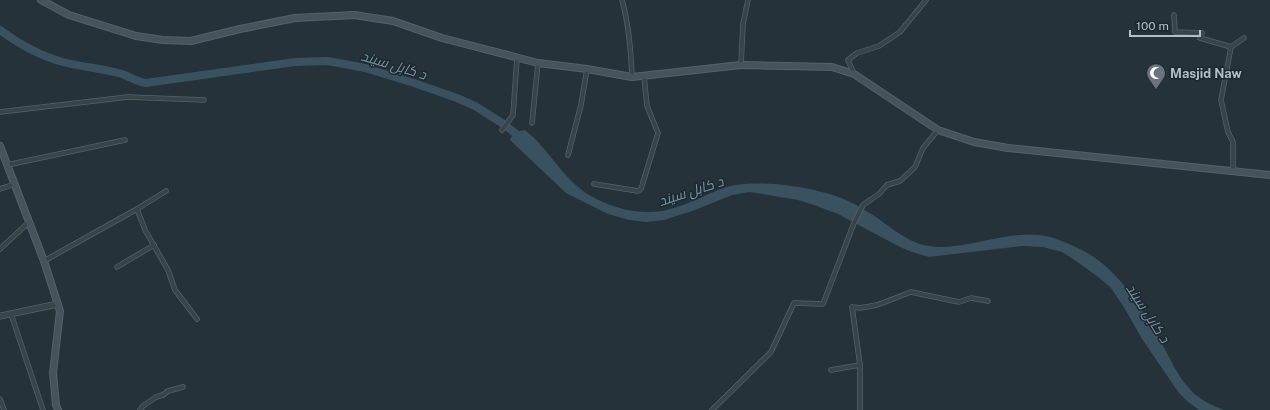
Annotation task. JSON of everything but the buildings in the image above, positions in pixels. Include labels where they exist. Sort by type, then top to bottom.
[{"type":"main road","points":[[41,0],[69,15],[136,36],[163,40],[190,41],[296,18],[354,15],[393,21],[442,38],[538,63],[587,69],[632,77],[741,65],[832,67],[854,74],[938,130],[974,142],[1008,148],[1270,175]]},
{"type":"main road","points":[[0,146],[44,261],[60,311],[53,373],[56,405],[58,410]]},
{"type":"street","points":[[622,0],[625,10],[630,47],[632,77]]},
{"type":"street","points":[[741,65],[743,24],[748,0]]},
{"type":"street","points":[[854,74],[848,60],[857,53],[879,46],[900,32],[926,0]]},
{"type":"street","points":[[1174,15],[1174,32],[1202,34],[1200,38],[1230,47]]},
{"type":"street","points":[[1233,172],[1233,142],[1228,132],[1221,100],[1230,47],[1244,38]]},
{"type":"street","points":[[502,130],[513,115],[517,58]]},
{"type":"street","points":[[532,123],[538,63]]},
{"type":"street","points":[[568,155],[581,105],[587,69]]},
{"type":"street","points":[[594,184],[638,191],[641,189],[658,133],[647,106],[644,76]]},
{"type":"street","points":[[0,112],[128,97],[204,100]]},
{"type":"street","points":[[712,410],[770,352],[794,303],[823,304],[854,223],[863,205],[887,185],[900,181],[915,167],[923,148],[938,130]]},
{"type":"street","points":[[7,165],[125,140]]},
{"type":"street","points":[[0,190],[15,184]]},
{"type":"street","points":[[44,261],[166,192]]},
{"type":"street","points":[[137,209],[145,230],[168,270],[175,290],[197,319]]},
{"type":"street","points":[[0,249],[29,222]]},
{"type":"street","points":[[117,267],[154,245]]},
{"type":"street","points":[[860,410],[860,365],[852,307],[860,308],[877,305],[911,292],[959,302],[971,298],[988,301]]},
{"type":"street","points":[[0,316],[58,304]]},
{"type":"street","points":[[11,314],[43,410]]},
{"type":"street","points":[[831,370],[860,365]]},
{"type":"street","points":[[140,410],[143,406],[156,397],[163,395],[168,391],[183,387]]},
{"type":"street","points":[[0,399],[4,410]]},
{"type":"water","points":[[525,130],[579,188],[589,195],[610,205],[632,211],[654,212],[666,210],[720,189],[735,185],[755,183],[777,184],[809,189],[844,199],[875,216],[912,241],[929,246],[944,247],[1008,236],[1024,235],[1039,235],[1065,242],[1093,256],[1117,277],[1141,309],[1177,372],[1185,383],[1201,398],[1224,410],[1199,410],[1187,401],[1179,393],[1142,339],[1111,288],[1097,276],[1062,252],[1043,247],[1022,246],[929,257],[900,247],[838,214],[814,205],[798,200],[750,192],[732,195],[695,210],[664,220],[646,222],[629,220],[608,214],[566,193],[510,140],[514,132]]},
{"type":"waterway","name":"د کابل سيند","points":[[0,30],[30,49],[54,59],[70,64],[118,73],[146,83],[295,62],[327,61],[365,68],[414,83],[475,106],[502,123],[523,139]]},
{"type":"place","name":"Masjid Naw","points":[[1156,90]]}]
